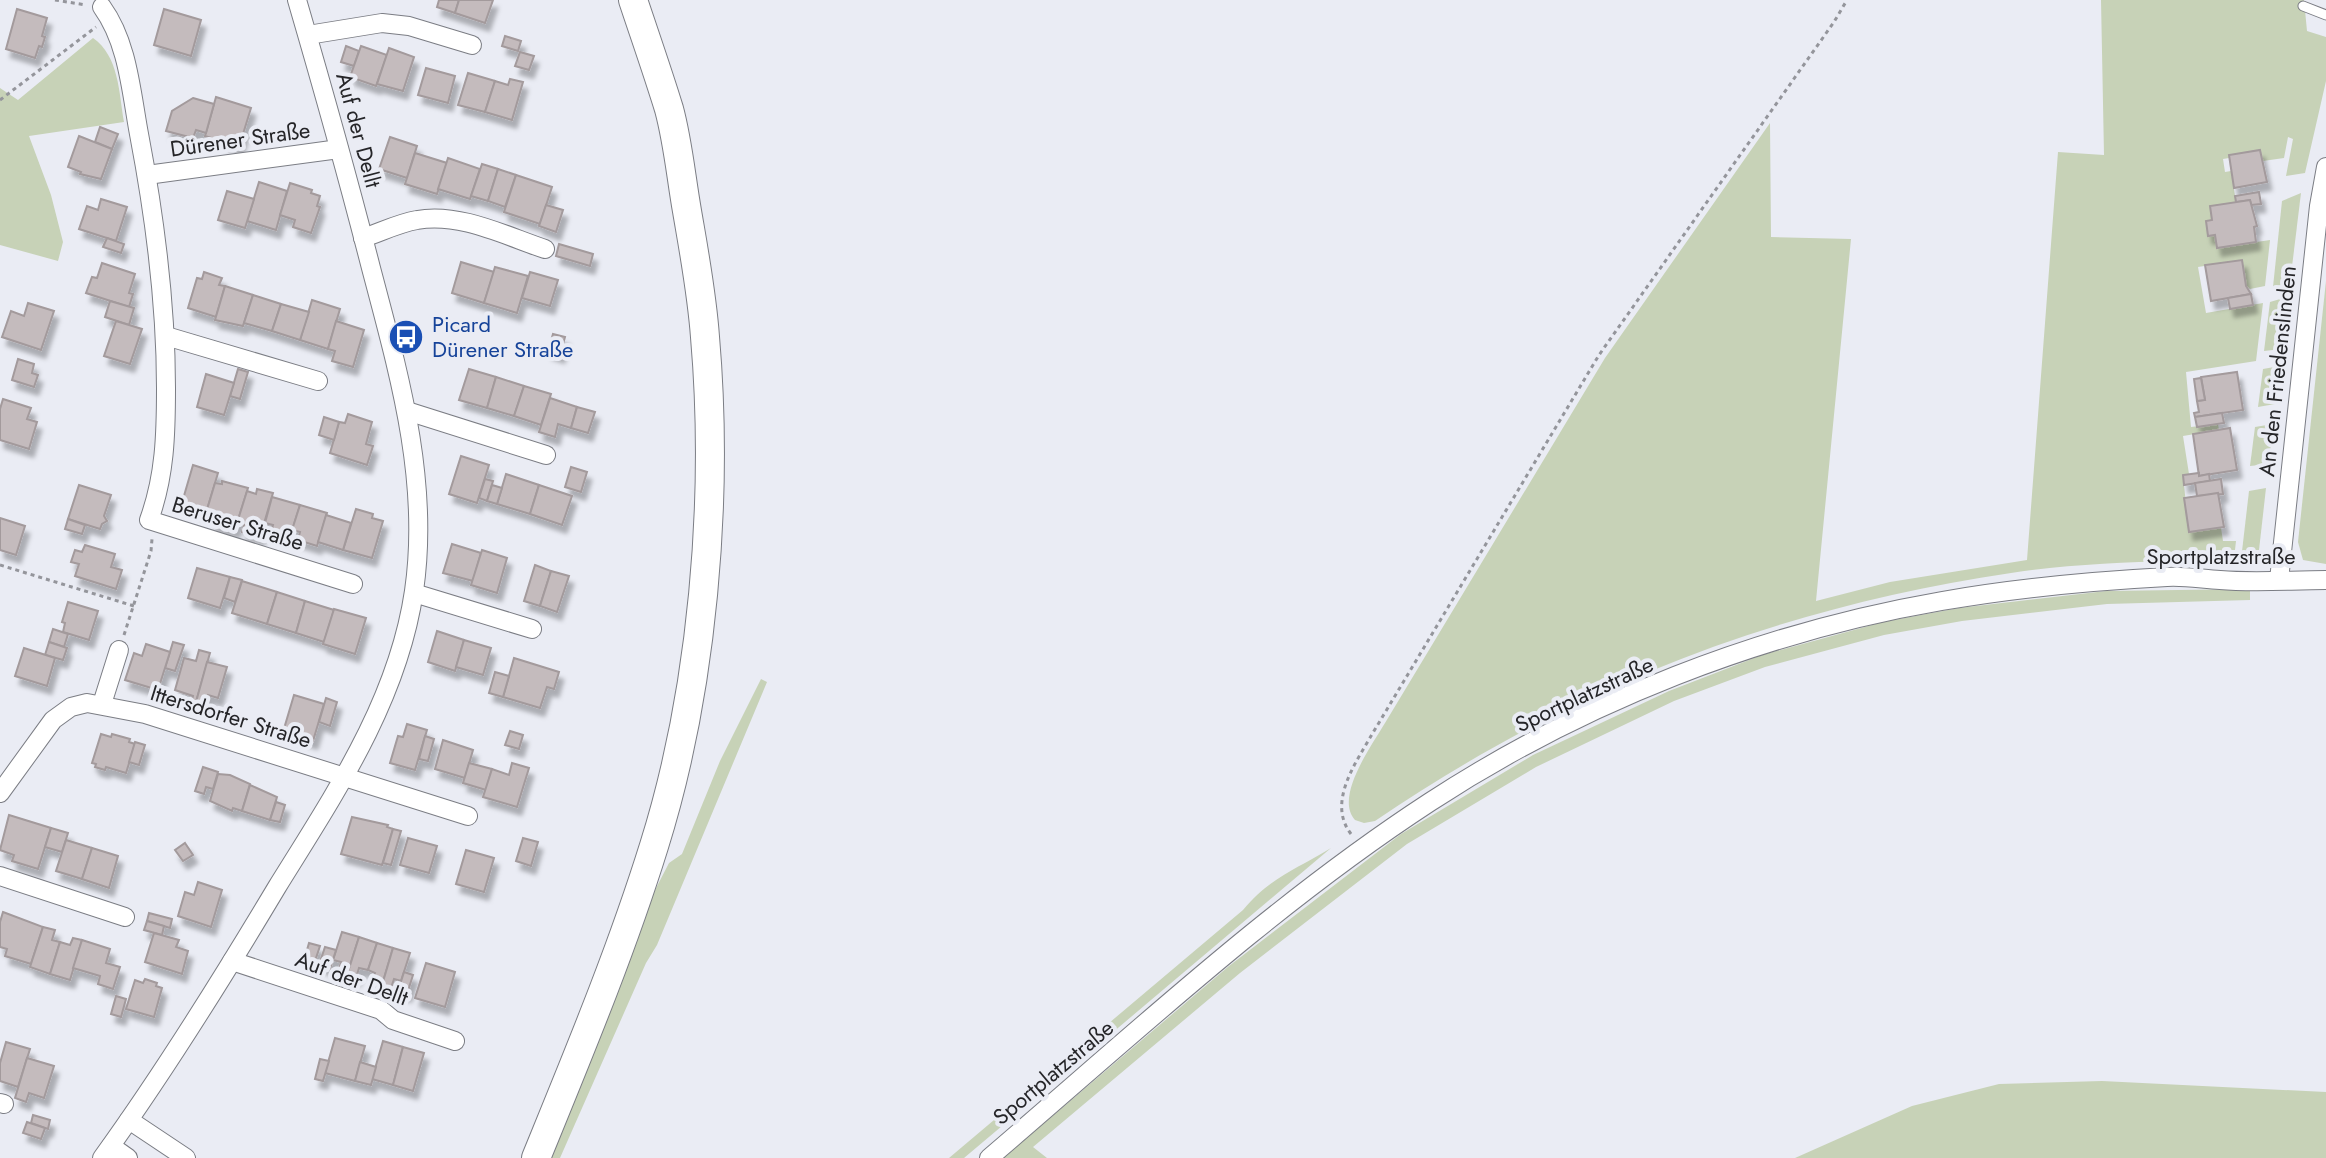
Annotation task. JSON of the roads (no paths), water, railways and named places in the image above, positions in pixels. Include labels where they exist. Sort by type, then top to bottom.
[{"type":"main road","points":[[537,1152],[598,1007],[655,845],[689,693],[709,534],[709,396],[697,274],[669,112],[633,0]]},
{"type":"street","name":"Auf der Dellt","points":[[128,1158],[107,1152],[232,961],[371,728],[390,682],[414,593],[418,505],[407,411],[297,0]]},
{"type":"street","name":"Beruser Straße","points":[[106,12],[126,64],[147,175],[162,285],[166,336],[163,465],[159,493],[149,520],[353,584]]},
{"type":"street","points":[[308,35],[382,23],[409,26],[472,45]]},
{"type":"street","name":"Dürener Straße","points":[[147,175],[339,149]]},
{"type":"street","name":"An den Friedenslinden","points":[[2279,580],[2326,167]]},
{"type":"street","points":[[363,238],[415,220],[436,218],[459,221],[545,249]]},
{"type":"street","points":[[166,336],[318,381]]},
{"type":"street","points":[[407,411],[546,455]]},
{"type":"street","name":"Sportplatzstraße","points":[[989,1158],[1257,930],[1362,849],[1459,785],[1608,705],[1709,664],[1810,632],[1941,601],[2072,584],[2171,577],[2326,580]]},
{"type":"street","points":[[414,593],[532,629]]},
{"type":"street","points":[[102,704],[119,650]]},
{"type":"street","name":"Ittersdorfer Straße","points":[[0,793],[53,720],[71,707],[87,703],[145,714],[344,777]]},
{"type":"street","points":[[344,777],[468,816]]},
{"type":"street","points":[[0,876],[125,917]]},
{"type":"street","name":"Auf der Dellt","points":[[232,961],[381,1010],[393,1020],[455,1041]]},
{"type":"street","points":[[129,1120],[186,1158]]},
{"type":"lane","points":[[2303,6],[2326,15]]},
{"type":"place","name":"Picard Dürener Straße","points":[[406,337]]}]
